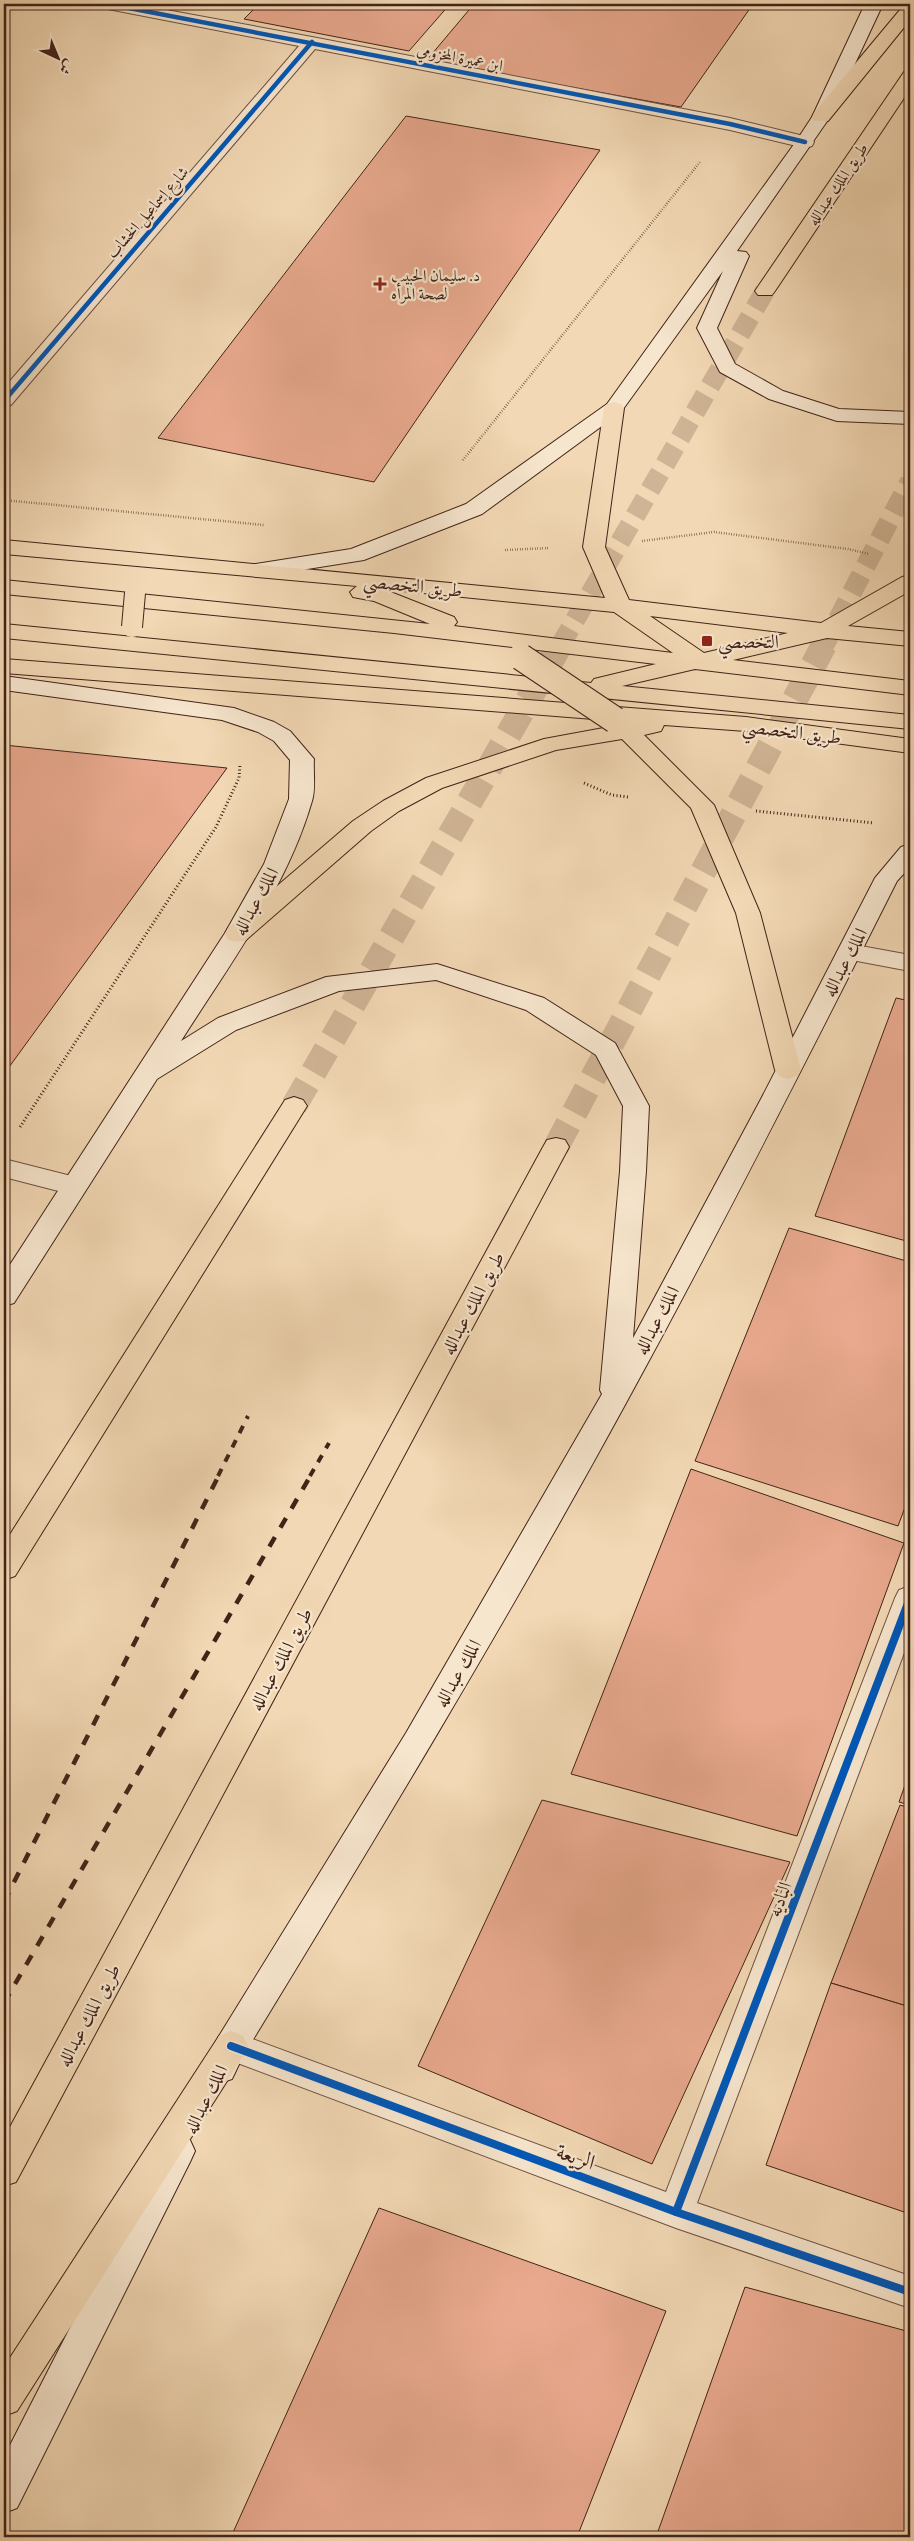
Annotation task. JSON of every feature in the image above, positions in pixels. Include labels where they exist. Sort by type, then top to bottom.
[{"type":"main road","name":"ابن عميرة المخزومي","points":[[108,4],[730,124],[805,142]]},
{"type":"main road","points":[[193,20],[208,4]]},
{"type":"main road","points":[[821,117],[874,4]]},
{"type":"main road","points":[[257,570],[356,555],[474,509],[614,408],[762,204],[821,117],[910,10]]},
{"type":"main road","name":"شارع إسماعيل الخشاب","points":[[4,401],[312,42]]},
{"type":"main road","name":"طريق الملك عبدالله","points":[[765,291],[910,76]]},
{"type":"main road","points":[[762,204],[707,328],[727,368],[776,395],[837,415],[910,418]]},
{"type":"main road","points":[[614,408],[594,547],[620,606],[702,662],[800,707],[910,745]]},
{"type":"main road","name":"طريق التخصصي","points":[[4,547],[620,606],[822,632],[910,639]]},
{"type":"main road","points":[[83,672],[109,652],[125,634],[135,593],[104,556]]},
{"type":"main road","points":[[257,570],[380,596],[499,643],[621,725],[702,805],[748,913],[788,1070]]},
{"type":"main road","name":"طريق التخصصي","points":[[464,701],[578,690],[822,632],[910,582]]},
{"type":"main road","points":[[4,587],[481,636],[910,688]]},
{"type":"main road","points":[[4,631],[125,634],[578,690],[763,707],[800,707],[910,722]]},
{"type":"main road","name":"طريق التخصصي","points":[[4,666],[746,724],[910,745]]},
{"type":"main road","points":[[800,707],[910,680]]},
{"type":"main road","name":"الملك عبدالله","points":[[4,683],[226,713],[266,727],[282,736],[302,759],[301,799],[276,864],[237,934],[4,1296]]},
{"type":"main road","points":[[237,934],[362,826],[434,783],[552,744],[621,725],[690,720],[763,707]]},
{"type":"main road","name":"الملك عبدالله","points":[[4,2495],[232,2046],[417,1742],[613,1402],[850,952],[887,878],[910,852]]},
{"type":"main road","points":[[850,952],[910,963]]},
{"type":"main road","points":[[144,1076],[227,1024],[335,983],[437,972],[535,1004],[606,1049],[636,1106],[633,1171],[613,1402]]},
{"type":"main road","points":[[4,1568],[294,1106]]},
{"type":"main road","name":"طريق الملك عبدالله","points":[[4,2171],[556,1147]]},
{"type":"main road","points":[[4,1168],[74,1186]]},
{"type":"main road","name":"الباديه","points":[[676,2212],[910,1598]]},
{"type":"main road","points":[[4,2399],[232,2046]]},
{"type":"main road","name":"الريعة","points":[[232,2046],[676,2212],[910,2292]]},
{"type":"path","points":[[457,467],[730,124]]},
{"type":"path","points":[[4,500],[272,525]]},
{"type":"path","points":[[594,547],[714,532],[848,549]]},
{"type":"path","points":[[15,1135],[216,827],[239,778],[240,759]]},
{"type":"path","points":[[702,805],[882,824]]},
{"type":"building","points":[[259,4],[450,4],[409,51],[244,19]]},
{"type":"building","points":[[474,4],[753,4],[681,107],[426,61]]},
{"type":"building","points":[[406,116],[600,150],[374,482],[158,438]]},
{"type":"building","points":[[4,745],[227,768],[4,1074]]},
{"type":"building","points":[[896,998],[910,1001],[910,1242],[815,1216]]},
{"type":"building","points":[[789,1228],[910,1262],[910,1494],[898,1526],[695,1461]]},
{"type":"building","points":[[691,1469],[904,1543],[797,1836],[571,1774]]},
{"type":"building","points":[[910,1771],[910,1805],[899,1802]]},
{"type":"building","points":[[542,1800],[790,1862],[652,2164],[418,2066]]},
{"type":"building","points":[[900,1805],[910,1808],[910,2007],[831,1983]]},
{"type":"building","points":[[831,1983],[910,2007],[910,2214],[766,2165]]},
{"type":"building","points":[[379,2208],[666,2311],[577,2537],[231,2537]]},
{"type":"building","points":[[745,2287],[910,2332],[910,2537],[656,2537]]},
{"type":"tunnel","points":[[560,646],[765,291]]},
{"type":"tunnel","points":[[824,646],[910,481]]},
{"type":"tunnel","points":[[294,1106],[560,645]]},
{"type":"tunnel","points":[[556,1147],[824,645]]},
{"type":"railway","points":[[218,1476],[248,1416]]},
{"type":"railway","points":[[310,1476],[329,1443]]},
{"type":"railway","points":[[4,1902],[219,1475]]},
{"type":"railway","points":[[4,2003],[311,1475]]},
{"type":"cycle path","points":[[108,4],[730,124],[805,142]]},
{"type":"cycle path","points":[[4,401],[312,42]]},
{"type":"cycle path","points":[[676,2212],[910,1598]]},
{"type":"cycle path","points":[[231,2046],[676,2212],[910,2292]]},
{"type":"place","name":"د. سليمان الحبيب لصحة المرأه","points":[[380,284]]},
{"type":"place","name":"التخصصي","points":[[707,641]]}]
